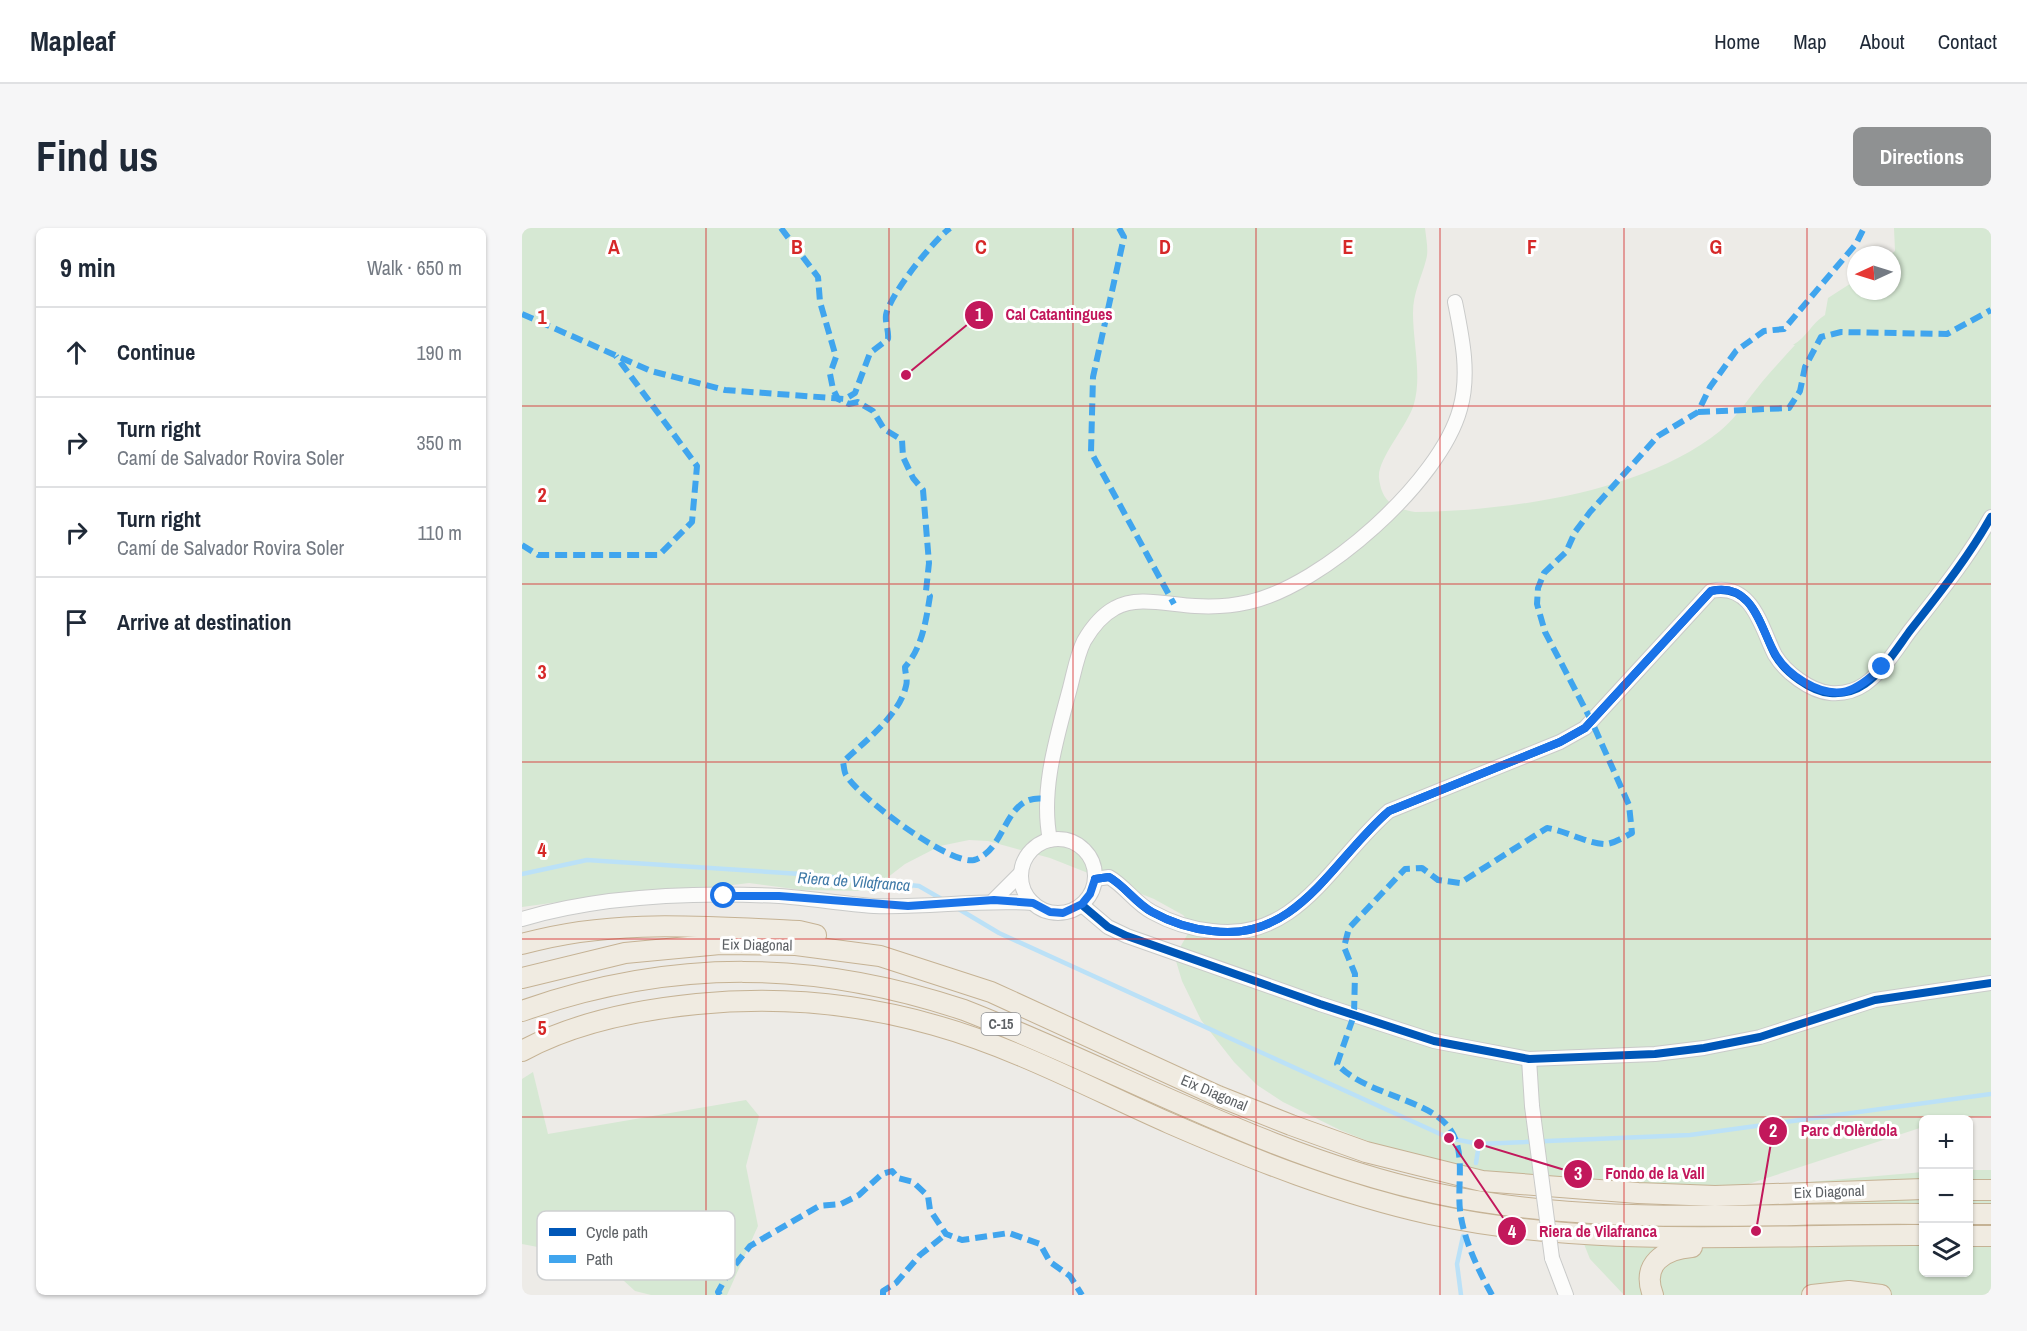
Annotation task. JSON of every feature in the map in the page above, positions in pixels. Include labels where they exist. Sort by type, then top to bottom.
[{"type":"highway","points":[[522,944],[564,932],[646,925],[687,926],[799,931],[857,943],[880,956]]},
{"type":"highway","name":"Eix Diagonal","points":[[522,978],[625,953],[720,944],[796,945],[880,956],[991,992],[1218,1096],[1292,1125],[1366,1152],[1482,1181],[1638,1193],[1715,1196],[1919,1189]]},
{"type":"highway","name":"Eix Diagonal","points":[[522,1011],[596,988],[675,974],[754,970],[834,977],[912,994],[964,1010],[1281,1147],[1383,1180],[1434,1193],[1512,1207],[1593,1214],[1699,1217],[1919,1214]]},
{"type":"highway","points":[[522,1051],[567,1030],[670,1007],[762,1000],[830,1004],[903,1017],[976,1038],[1222,1146],[1324,1185],[1375,1201],[1469,1222],[1524,1230],[1664,1238],[1919,1236]]},
{"type":"highway","points":[[1973,1190],[1991,1190]]},
{"type":"highway","points":[[1973,1214],[1991,1214]]},
{"type":"highway","points":[[1973,1236],[1991,1236]]},
{"type":"highway","points":[[1653,1295],[1651,1273],[1665,1252],[1679,1248],[1765,1238]]},
{"type":"highway","points":[[1812,1295],[1849,1292],[1881,1295]]},
{"type":"street","points":[[1050,840],[1046,799],[1061,722],[1083,642],[1098,622],[1115,607],[1135,601],[1198,606],[1229,605],[1260,599],[1313,572],[1376,525],[1406,498],[1451,436],[1461,408],[1465,380],[1462,340],[1455,302]]},
{"type":"street","points":[[1095,879],[1109,877],[1151,911],[1201,930],[1250,932],[1279,921],[1298,907],[1370,828],[1389,811],[1560,742],[1585,728],[1711,591],[1731,591],[1747,600],[1762,624],[1776,656],[1799,679],[1827,693],[1855,689],[1882,667],[1968,554],[1991,517]]},
{"type":"street","points":[[522,920],[592,904],[683,896],[779,896],[908,906],[994,900],[1033,903],[1050,912],[1063,913],[1082,904],[1090,894],[1095,879],[1091,859],[1084,849],[1073,842],[1050,840],[1032,850],[1025,860],[1021,873],[1022,886],[1033,903]]},
{"type":"street","points":[[994,900],[1021,873]]},
{"type":"street","points":[[1082,904],[1108,927],[1127,936],[1320,1004],[1434,1041],[1529,1059],[1655,1054],[1704,1048],[1760,1037],[1875,1000],[1942,988],[1991,983]]},
{"type":"street","points":[[1529,1059],[1532,1106],[1552,1258],[1566,1295]]},
{"type":"green space","points":[[522,228],[1425,228],[1427,256],[1413,306],[1417,370],[1414,404],[1387,452],[1379,478],[1383,493],[1390,502],[1395,506],[1415,512],[1492,508],[1575,494],[1654,469],[1689,452],[1732,420],[1795,345],[1793,345],[1825,315],[1828,298],[1847,286],[1847,300],[1901,300],[1901,246],[1895,246],[1894,228],[1991,228],[1991,1116],[1919,1115],[1919,1128],[1733,1189],[1659,1202],[1606,1201],[1564,1196],[1400,1154],[1340,1130],[1283,1102],[1257,1085],[1234,1062],[1201,1020],[1182,981],[1176,961],[1178,951],[1190,930],[1189,922],[1183,915],[1154,899],[1050,858],[988,841],[969,840],[940,846],[905,864],[870,891],[802,890],[749,883],[692,890],[654,889],[522,907]]},
{"type":"green space","points":[[533,1072],[548,1134],[746,1100],[759,1116],[746,1166],[758,1226],[735,1277],[735,1211],[537,1211],[537,1247],[522,1244],[522,1079]]},
{"type":"green space","points":[[1973,1170],[1991,1170],[1991,1295],[1624,1295],[1590,1259],[1582,1239],[1589,1227],[1610,1218],[1798,1183],[1919,1172],[1919,1277],[1973,1277]]},
{"type":"green space","points":[[623,1280],[734,1280],[727,1295],[651,1295],[635,1291]]},
{"type":"waterway","name":"Riera de Vilafranca","points":[[522,874],[587,860],[801,874],[919,886],[945,901]]},
{"type":"waterway","name":"Riera de Vilafranca","points":[[957,908],[999,933],[1449,1138],[1479,1144],[1690,1135],[1991,1094]]},
{"type":"waterway","points":[[1476,1163],[1479,1144]]},
{"type":"waterway","points":[[1461,1295],[1457,1264],[1463,1236]]},
{"type":"marked path","points":[[781,228],[818,277],[820,302],[836,357],[830,374],[838,399],[849,404],[858,402],[873,411],[884,429],[902,440],[903,457],[913,478],[923,490],[929,563],[926,591],[930,596],[922,634],[916,651],[905,667],[907,684],[896,708],[889,718],[843,762],[845,774],[868,798],[906,828],[927,842],[962,859],[974,860],[985,854],[994,845],[1021,804],[1032,799],[1046,799]]},
{"type":"marked path","points":[[522,314],[651,371],[725,390],[845,399],[855,393],[870,353],[888,339],[886,315],[895,294],[923,256],[950,228]]},
{"type":"marked path","points":[[1119,228],[1124,237],[1093,377],[1091,452],[1174,604]]},
{"type":"marked path","points":[[1492,1295],[1464,1232],[1459,1200],[1458,1148],[1450,1129],[1441,1119],[1428,1111],[1364,1083],[1337,1064],[1354,1015],[1355,974],[1344,947],[1349,928],[1405,869],[1422,868],[1438,880],[1460,883],[1547,828],[1590,842],[1605,844],[1615,842],[1632,833],[1629,805],[1592,722],[1545,632],[1537,604],[1538,588],[1544,573],[1566,552],[1575,532],[1590,512],[1658,436],[1698,412],[1710,387],[1736,351],[1764,331],[1784,329],[1856,244],[1864,228]]},
{"type":"marked path","points":[[1698,412],[1789,408],[1800,391],[1805,367],[1821,337],[1841,332],[1947,334],[1991,310]]},
{"type":"marked path","points":[[522,545],[538,555],[659,555],[692,522],[697,466],[616,356]]},
{"type":"marked path","points":[[735,1265],[750,1246],[819,1206],[841,1204],[859,1195],[882,1174],[892,1171],[898,1178],[913,1182],[928,1196],[930,1210],[946,1234],[962,1240],[1009,1233],[1040,1244],[1050,1262],[1070,1276],[1082,1295]]},
{"type":"marked path","points":[[883,1295],[883,1291],[896,1283],[920,1255],[946,1234]]},
{"type":"marked path","points":[[720,1295],[718,1292],[725,1280]]},
{"type":"cycle path","points":[[1095,879],[1109,877],[1152,912],[1189,927],[1212,931],[1242,931],[1268,924],[1291,911],[1311,894],[1389,811],[1560,742],[1585,728],[1711,591],[1725,590],[1737,593],[1746,600],[1760,621],[1779,661],[1806,685],[1830,693],[1857,688],[1872,679],[1889,660],[1963,562],[1991,517]]},
{"type":"cycle path","points":[[1082,905],[1108,927],[1127,936],[1320,1004],[1434,1041],[1529,1059],[1655,1054],[1704,1048],[1760,1037],[1875,1000],[1991,983]]},
{"type":"place","name":"Cal Catantingues","points":[[906,375]]},
{"type":"place","name":"Riera de Vilafranca","points":[[1449,1138]]},
{"type":"place","name":"Fondo de la Vall","points":[[1479,1144]]},
{"type":"place","name":"Parc d'Olèrdola","points":[[1756,1231]]},
{"type":"route","points":[[724,896],[779,896],[872,906],[994,900],[1033,903],[1044,910],[1063,913],[1076,909],[1082,904],[1090,894],[1095,879],[1109,877],[1126,888],[1141,905],[1174,921],[1201,930],[1250,932],[1279,921],[1298,907],[1370,828],[1389,811],[1408,801],[1451,786],[1577,734],[1592,722],[1711,591],[1731,591],[1747,600],[1755,610],[1776,656],[1790,672],[1810,686],[1827,693],[1845,692],[1865,684],[1882,667]]}]
